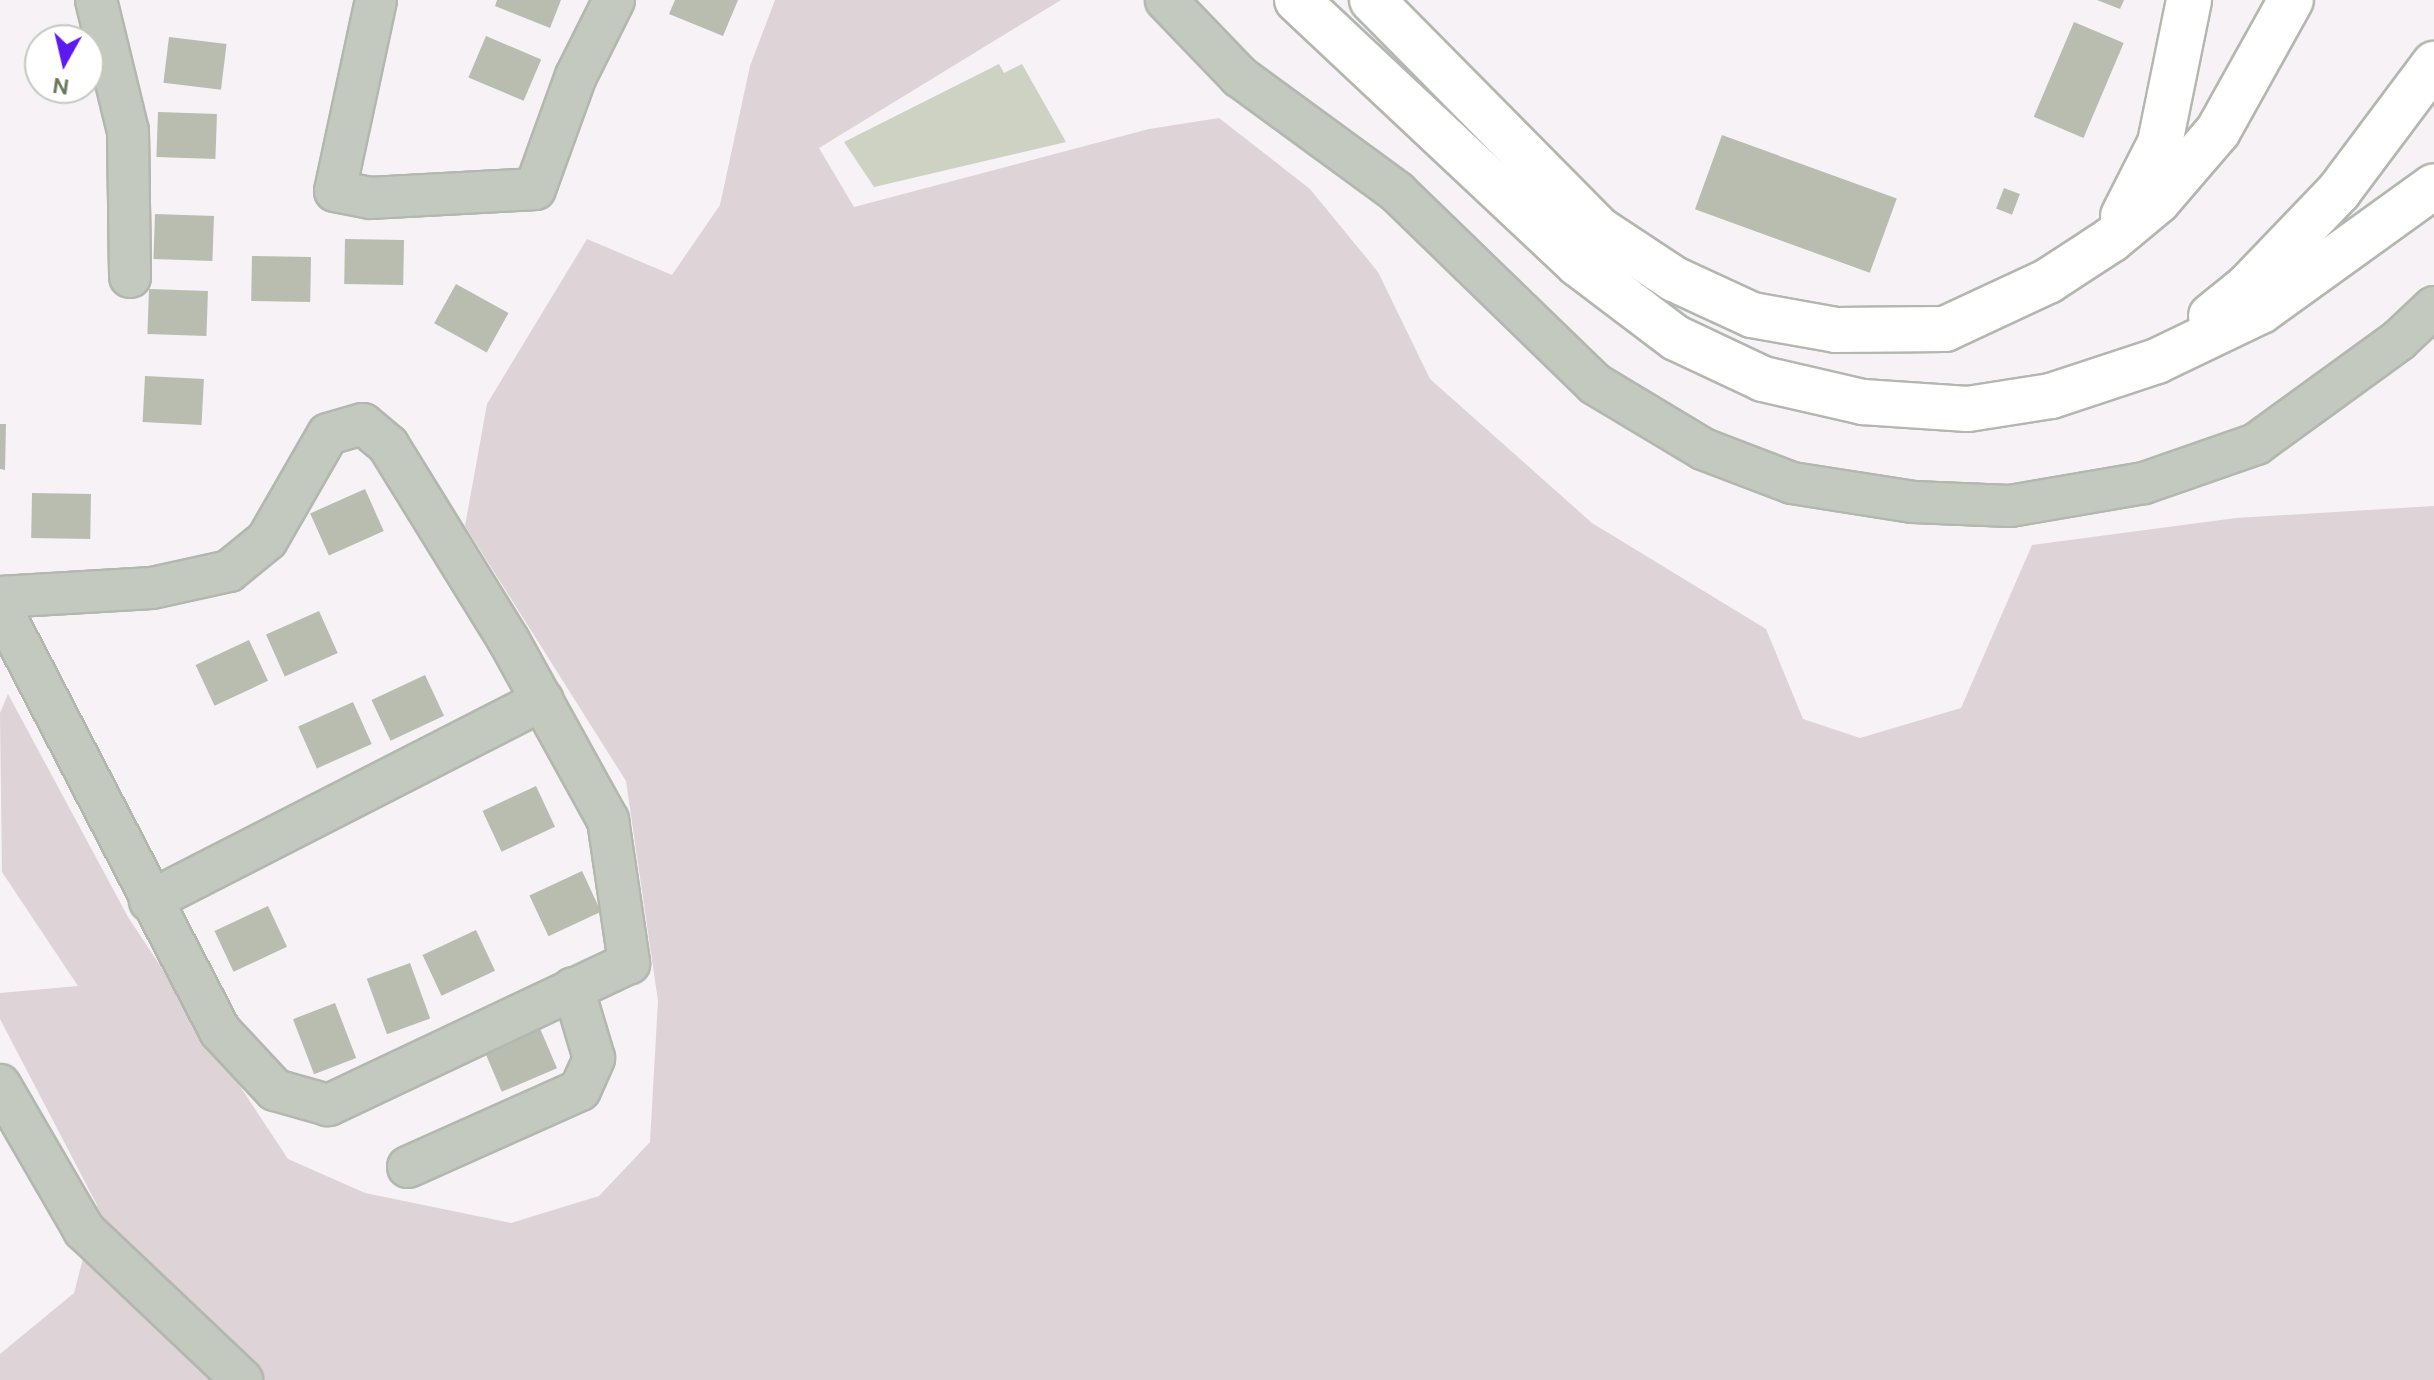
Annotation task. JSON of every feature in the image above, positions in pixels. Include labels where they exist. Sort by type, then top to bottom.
[{"type":"highway","points":[[1297,0],[1578,264],[1676,338],[1763,379],[1863,402],[1968,409],[2051,396],[2157,361],[2261,311],[2434,186]]},
{"type":"highway","points":[[1372,0],[1600,230],[1674,279],[1752,315],[1836,330],[1945,329],[2048,281],[2111,240],[2158,201],[2218,131],[2291,0]]},
{"type":"highway","points":[[2111,240],[2160,143],[2189,0]]},
{"type":"highway","points":[[2157,361],[2248,286],[2339,191],[2434,64]]},
{"type":"street","points":[[96,0],[128,131],[130,277]]},
{"type":"street","points":[[376,0],[335,191],[371,198],[535,189],[576,76],[614,0]]},
{"type":"street","points":[[1166,0],[1240,77],[1397,192],[1595,384],[1703,449],[1792,483],[1913,502],[2010,506],[2144,483],[2256,444],[2399,340],[2434,307]]},
{"type":"street","points":[[0,597],[152,588],[229,571],[267,540],[328,434],[363,424],[388,445],[542,700],[608,820],[629,963],[328,1105],[275,1090],[220,1031],[0,607]]},
{"type":"street","points":[[150,901],[542,700]]},
{"type":"street","points":[[408,1167],[580,1090],[594,1058],[573,988]]},
{"type":"street","points":[[0,1085],[84,1230],[242,1380]]},
{"type":"shaded area","points":[[775,0],[1061,0],[819,148],[854,207],[1149,129],[1219,118],[1310,189],[1378,272],[1430,379],[1592,523],[1766,629],[1803,719],[1860,738],[1961,708],[2032,545],[2236,518],[2434,506],[2434,1380],[0,1380],[0,1354],[74,1293],[97,1205],[0,1019],[0,993],[78,986],[2,872],[0,713],[8,694],[128,917],[288,1159],[365,1193],[511,1223],[599,1196],[650,1142],[658,1001],[626,781],[465,526],[487,404],[587,239],[672,275],[720,205],[750,66]]},
{"type":"shaded area","points":[[999,64],[1004,73],[1022,64],[1066,142],[874,187],[844,142]]},
{"type":"building","points":[[497,0],[561,0],[550,28],[495,6]]},
{"type":"building","points":[[675,0],[738,0],[723,36],[669,14]]},
{"type":"building","points":[[2097,0],[2124,0],[2120,9]]},
{"type":"building","points":[[2074,22],[2124,43],[2083,138],[2034,117]]},
{"type":"building","points":[[486,36],[541,59],[524,101],[468,77]]},
{"type":"building","points":[[169,37],[227,44],[221,90],[163,83]]},
{"type":"building","points":[[158,112],[217,114],[215,159],[156,157]]},
{"type":"building","points":[[1722,135],[1897,199],[1870,273],[1695,209]]},
{"type":"building","points":[[2004,188],[2020,194],[2012,215],[1996,209]]},
{"type":"building","points":[[155,214],[214,216],[212,261],[153,259]]},
{"type":"building","points":[[345,239],[404,240],[403,285],[344,284]]},
{"type":"building","points":[[252,256],[311,257],[310,302],[251,301]]},
{"type":"building","points":[[456,284],[508,313],[487,352],[434,323]]},
{"type":"building","points":[[149,289],[208,291],[206,336],[147,334]]},
{"type":"building","points":[[145,376],[204,379],[202,425],[143,422]]},
{"type":"building","points":[[0,424],[6,424],[5,470],[0,469]]},
{"type":"building","points":[[365,489],[384,531],[329,555],[310,513]]},
{"type":"building","points":[[32,493],[91,494],[90,539],[31,538]]},
{"type":"building","points":[[319,611],[338,653],[285,677],[266,635]]},
{"type":"building","points":[[249,640],[268,681],[215,706],[196,665]]},
{"type":"building","points":[[425,675],[444,716],[391,741],[372,700]]},
{"type":"building","points":[[353,702],[372,744],[317,768],[298,726]]},
{"type":"building","points":[[536,786],[555,827],[502,852],[483,811]]},
{"type":"building","points":[[582,871],[601,912],[548,936],[529,896]]},
{"type":"building","points":[[268,906],[287,947],[234,972],[215,931]]},
{"type":"building","points":[[476,930],[495,971],[442,996],[423,955]]},
{"type":"building","points":[[410,963],[430,1018],[387,1034],[367,979]]},
{"type":"building","points":[[335,1003],[356,1058],[314,1074],[293,1019]]},
{"type":"building","points":[[539,1026],[557,1068],[502,1092],[484,1049]]}]
